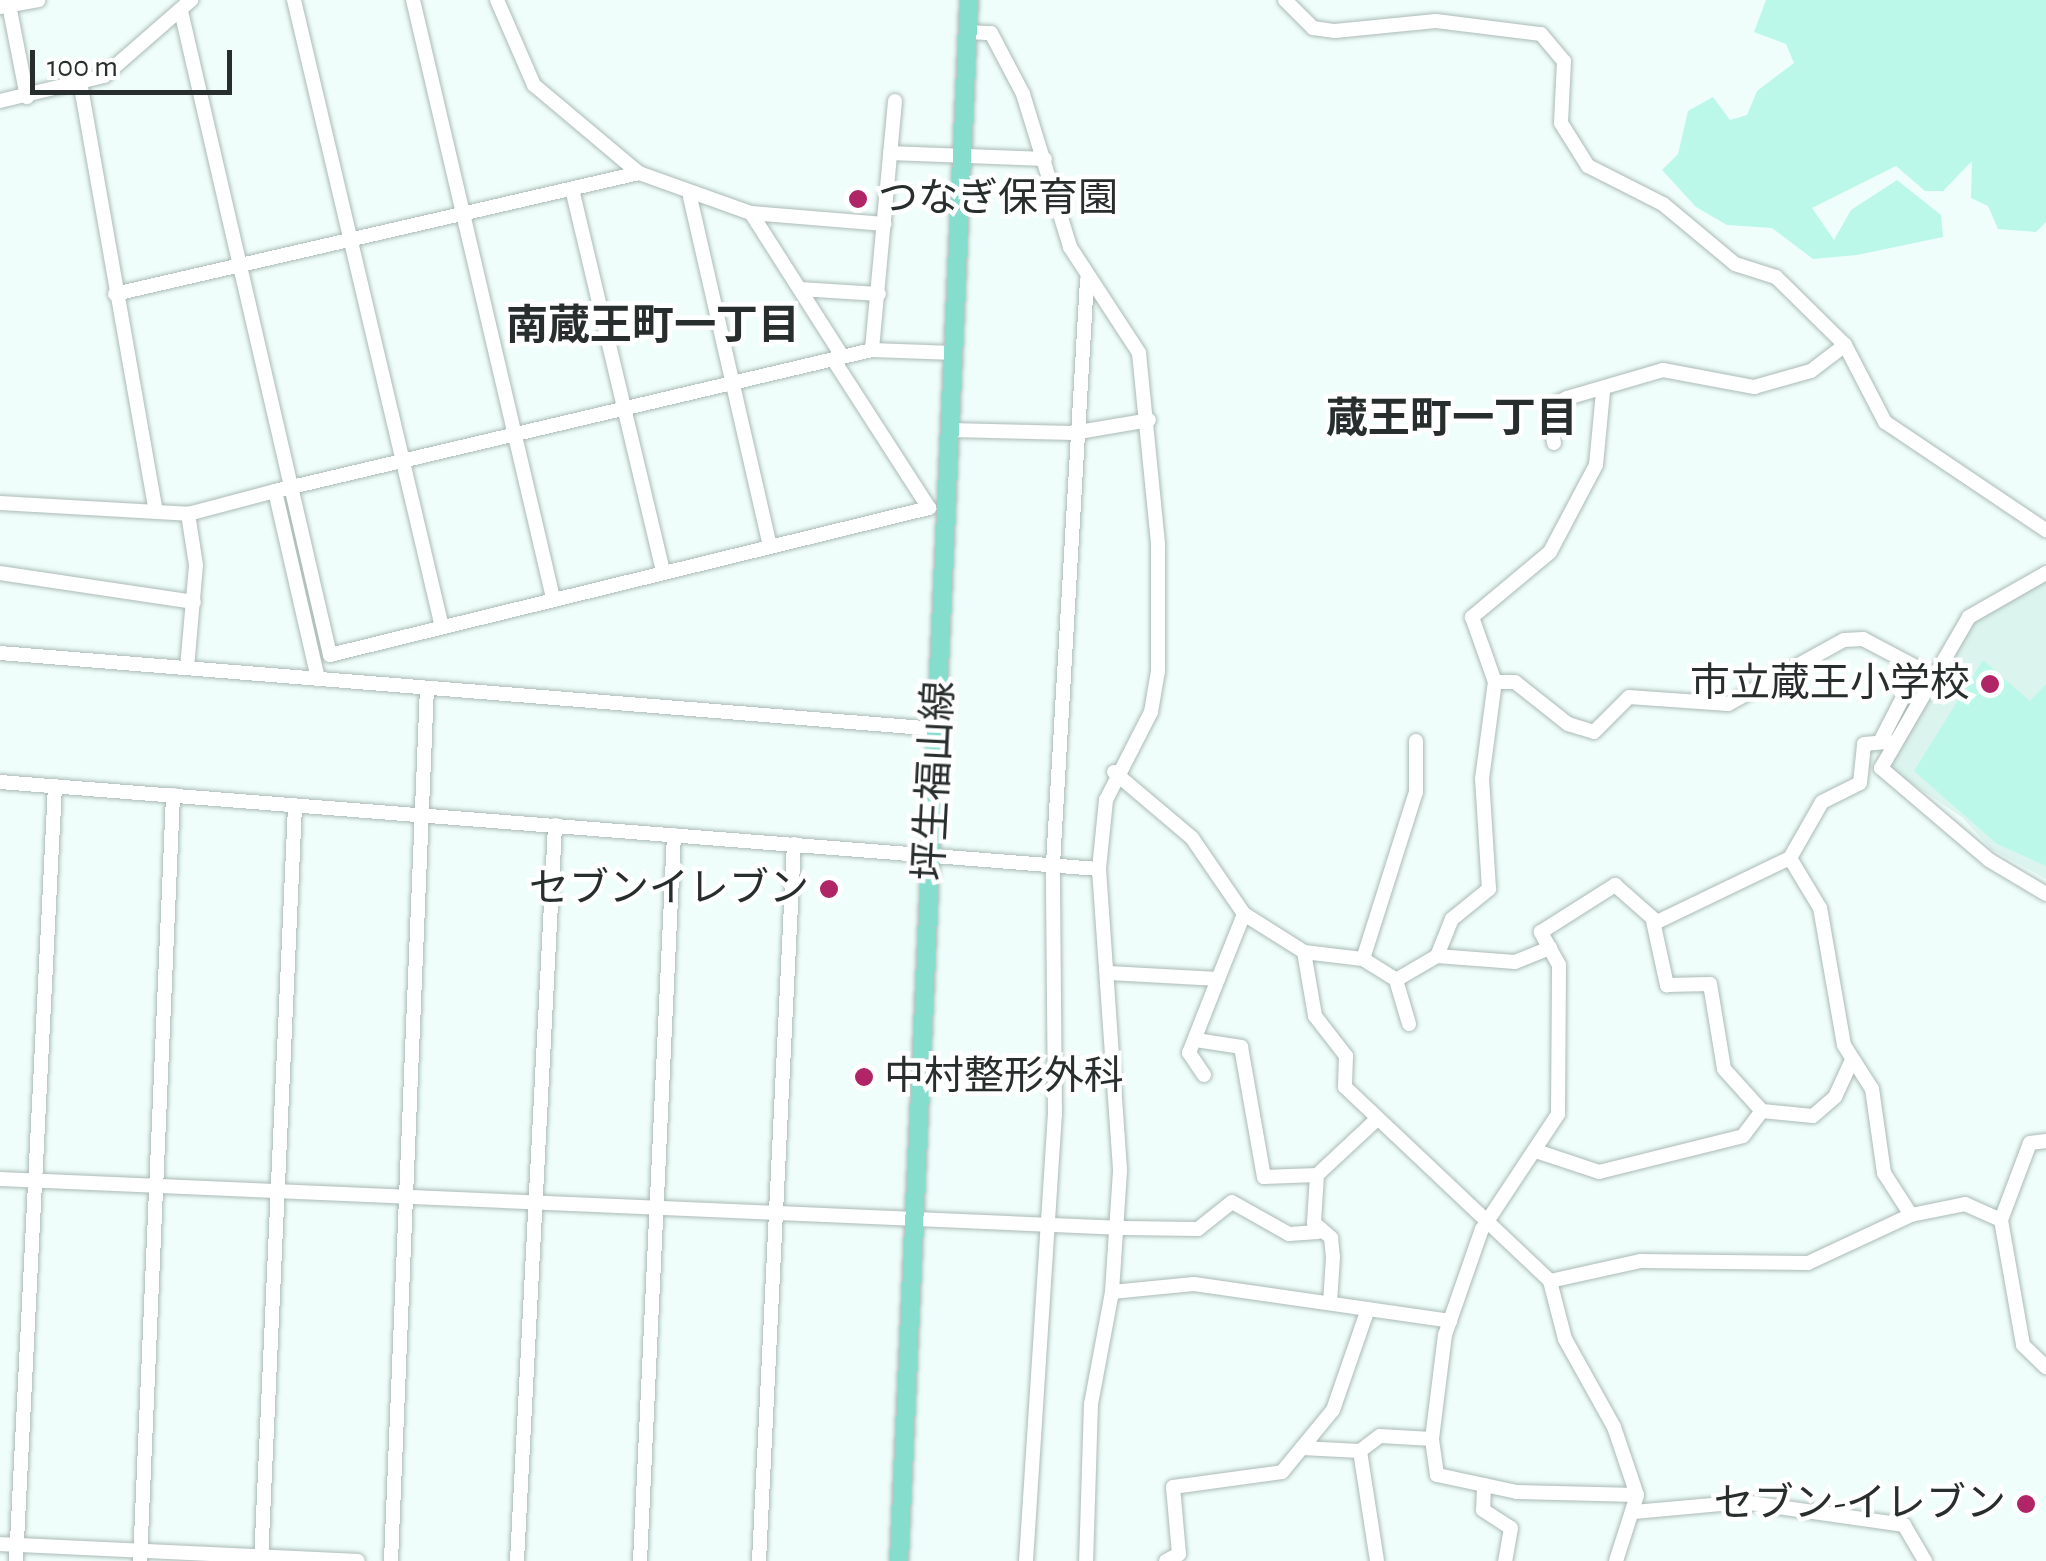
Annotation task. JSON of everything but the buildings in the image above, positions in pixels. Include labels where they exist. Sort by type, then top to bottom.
[{"type":"main road","name":"坪生福山線","points":[[899,1561],[969,0]]},
{"type":"street","points":[[27,97],[6,4],[38,0]]},
{"type":"street","points":[[294,0],[442,626]]},
{"type":"street","points":[[413,0],[553,598]]},
{"type":"street","points":[[497,0],[534,85],[639,173],[690,197],[751,213],[884,224]]},
{"type":"street","points":[[1285,0],[1313,28],[1336,31],[1436,22],[1541,34],[1564,62],[1561,123],[1588,166],[1663,204],[1736,264],[1776,277],[1845,344],[1885,422],[2046,530]]},
{"type":"street","points":[[0,101],[81,87],[186,5],[318,679]]},
{"type":"street","points":[[969,32],[991,33],[1045,159],[1087,280],[1138,353],[1148,420],[1158,671],[1151,712],[1114,772],[1100,869],[1120,1090],[1112,1292],[1091,1404],[1086,1561]]},
{"type":"street","points":[[81,87],[156,511]]},
{"type":"street","points":[[872,350],[895,101]]},
{"type":"street","points":[[890,153],[1045,159]]},
{"type":"street","points":[[115,294],[639,173]]},
{"type":"street","points":[[572,189],[663,572]]},
{"type":"street","points":[[690,197],[770,546]]},
{"type":"street","points":[[282,489],[330,654],[929,508],[751,213]]},
{"type":"street","points":[[1026,1561],[1042,1224],[1055,1114],[1053,864],[1073,433],[1087,280]]},
{"type":"street","points":[[800,289],[879,294]]},
{"type":"street","points":[[1554,443],[1548,407],[1664,370],[1754,388],[1811,371],[1845,344]]},
{"type":"street","points":[[0,503],[188,514],[401,458],[872,350],[954,353]]},
{"type":"street","points":[[1437,956],[1452,919],[1489,889],[1482,779],[1495,682],[1472,617],[1550,552],[1596,466],[1603,392]]},
{"type":"street","points":[[950,430],[1073,433],[1148,420]]},
{"type":"street","points":[[187,668],[194,602],[188,514]]},
{"type":"street","points":[[1652,921],[1790,858],[1822,802],[1860,782],[1864,744],[1886,740],[1969,617],[2046,573]]},
{"type":"street","points":[[0,574],[194,602]]},
{"type":"street","points":[[1495,682],[1515,682],[1568,724],[1594,732],[1630,698],[1728,704],[1844,640],[1862,639],[1918,668],[1886,740],[1884,775],[2046,894]]},
{"type":"street","points":[[0,654],[937,729]]},
{"type":"street","points":[[391,1561],[427,688]]},
{"type":"street","points":[[1363,959],[1416,792],[1416,741]]},
{"type":"street","points":[[1114,772],[1192,838],[1244,914],[1304,952],[1363,959],[1396,980],[1409,1024]]},
{"type":"street","points":[[0,782],[1100,869]]},
{"type":"street","points":[[16,1561],[55,786]]},
{"type":"street","points":[[140,1555],[173,796]]},
{"type":"street","points":[[261,1558],[295,807]]},
{"type":"street","points":[[517,1561],[554,825]]},
{"type":"street","points":[[640,1561],[674,835]]},
{"type":"street","points":[[759,1561],[794,844]]},
{"type":"street","points":[[1790,858],[1820,908],[1852,1060],[1872,1089],[1884,1173],[1911,1215]]},
{"type":"street","points":[[1637,1495],[1484,1485],[1437,1475],[1432,1439],[1450,1321],[1490,1216],[1539,1152],[1561,1082],[1559,965],[1544,923],[1615,885],[1652,921],[1667,985],[1710,984],[1724,1069],[1762,1111],[1812,1116],[1836,1098],[1852,1060]]},
{"type":"street","points":[[1204,1075],[1189,1053],[1244,914]]},
{"type":"street","points":[[1396,980],[1437,956],[1515,962],[1550,948]]},
{"type":"street","points":[[1304,952],[1316,1016],[1346,1056],[1345,1087],[1490,1216],[1550,1281],[1565,1338],[1614,1427],[1637,1495],[1616,1561]]},
{"type":"street","points":[[1109,973],[1218,979]]},
{"type":"street","points":[[1196,1040],[1241,1048],[1264,1177],[1317,1175],[1377,1119]]},
{"type":"street","points":[[1539,1152],[1599,1172],[1743,1136],[1762,1111]]},
{"type":"street","points":[[2046,1141],[2030,1143],[2001,1220],[2024,1345],[2046,1368]]},
{"type":"street","points":[[1317,1175],[1318,1232]]},
{"type":"street","points":[[0,1179],[1198,1228],[1232,1202],[1289,1234],[1318,1232],[1331,1238],[1330,1303]]},
{"type":"street","points":[[1550,1281],[1640,1262],[1808,1263],[1911,1215],[1965,1204],[2001,1220]]},
{"type":"street","points":[[1112,1292],[1194,1284],[1450,1321]]},
{"type":"street","points":[[1166,1561],[1179,1554],[1173,1488],[1282,1472],[1334,1410],[1368,1309]]},
{"type":"street","points":[[1302,1448],[1360,1452],[1380,1436],[1432,1439]]},
{"type":"street","points":[[1360,1452],[1376,1561]]},
{"type":"street","points":[[1484,1485],[1484,1510],[1511,1528],[1505,1561]]},
{"type":"street","points":[[1634,1512],[1744,1502],[1904,1524],[1925,1561]]},
{"type":"street","points":[[0,1544],[140,1555],[358,1561]]},
{"type":"shaded area","name":"市立蔵王小学校","points":[[2046,581],[2046,879],[1991,849],[1963,818],[1892,770],[1892,756],[1971,623]]},
{"type":"green space","points":[[1766,0],[2046,0],[2046,222],[2036,232],[1998,229],[1988,206],[1971,198],[1972,161],[1943,191],[1925,191],[1896,166],[1812,208],[1834,240],[1851,210],[1897,180],[1941,215],[1943,237],[1857,255],[1813,259],[1772,228],[1727,225],[1696,207],[1662,170],[1678,154],[1688,111],[1713,97],[1730,120],[1747,115],[1757,91],[1794,63],[1786,44],[1754,32]]},
{"type":"green space","points":[[1983,660],[2030,701],[2046,684],[2046,866],[1997,844],[1914,771]]},
{"type":"place","name":"つなぎ保育園","points":[[858,199]]},
{"type":"place","name":"市立蔵王小学校","points":[[1990,684]]},
{"type":"place","name":"セブンイレブン","points":[[829,889]]},
{"type":"place","name":"中村整形外科","points":[[864,1077]]},
{"type":"place","name":"セブン-イレブン","points":[[2026,1504]]},
{"type":"district","name":"南蔵王町一丁目","points":[[653,326]]},
{"type":"district","name":"蔵王町一丁目","points":[[1452,419]]}]
